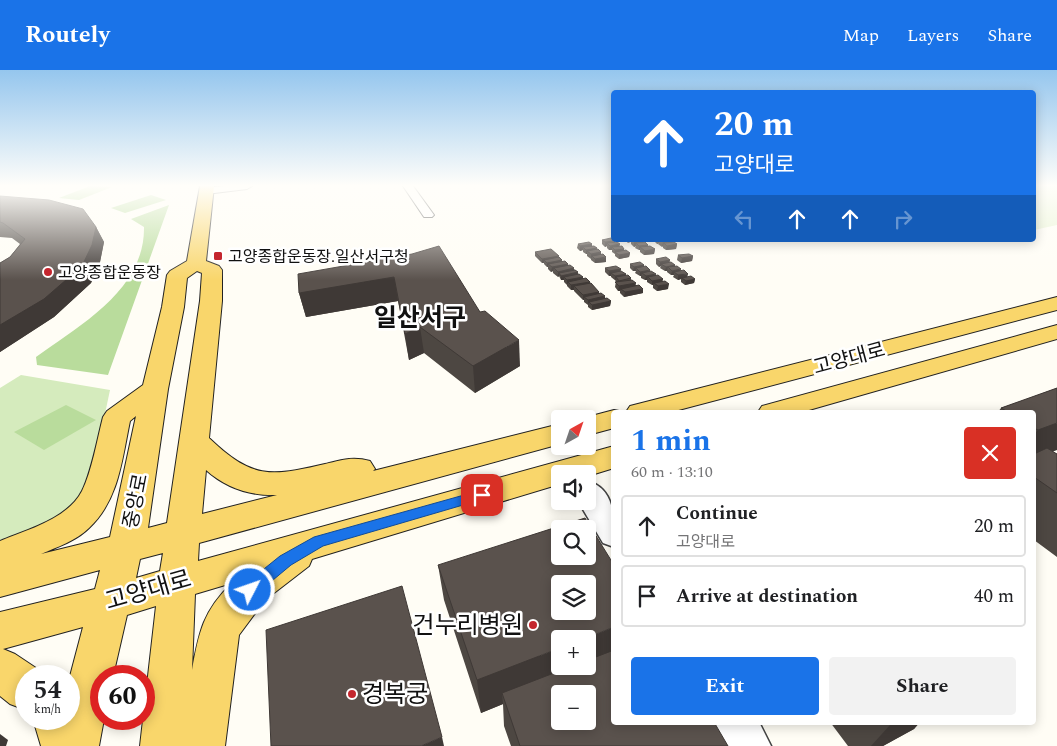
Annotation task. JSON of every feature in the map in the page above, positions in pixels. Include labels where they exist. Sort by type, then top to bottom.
[{"type":"main road","points":[[164,746],[177,582],[193,439],[206,356],[212,270],[196,264],[202,218]]},
{"type":"main road","name":"중앙로","points":[[75,746],[126,547],[155,389],[173,307],[177,275],[196,264]]},
{"type":"main road","name":"고양대로","points":[[648,410],[1057,303]]},
{"type":"main road","name":"고양대로","points":[[779,410],[1057,332]]},
{"type":"main road","points":[[0,557],[60,530],[76,520],[91,504],[98,492],[117,418],[155,389]]},
{"type":"main road","points":[[596,424],[611,421]]},
{"type":"main road","points":[[0,581],[551,436]]},
{"type":"main road","points":[[193,439],[212,459],[234,476],[259,485],[298,482],[356,468],[389,478]]},
{"type":"main road","name":"고양대로","points":[[596,468],[611,459]]},
{"type":"main road","name":"고양대로","points":[[0,631],[111,602],[319,541],[551,485]]},
{"type":"main road","points":[[201,746],[218,639],[226,619],[258,582],[286,561],[319,541]]},
{"type":"main road","points":[[0,669],[15,680]]},
{"type":"main road","points":[[60,730],[65,746]]},
{"type":"street","points":[[596,505],[611,529]]},
{"type":"street","points":[[736,725],[749,746]]},
{"type":"green space","points":[[164,218],[108,375],[37,365],[36,357],[72,332],[107,304],[134,269],[141,249],[144,227],[131,219]]},
{"type":"green space","points":[[1036,218],[1057,218],[1057,225],[1036,230]]},
{"type":"green space","points":[[21,375],[110,390],[87,499],[0,551],[0,388]]},
{"type":"green space","points":[[66,405],[96,420],[44,450],[14,432]]},
{"type":"building","name":"고양종합운동장","points":[[0,218],[89,218],[96,227],[92,245],[82,266],[44,299],[0,325],[0,263],[10,257],[25,239],[0,222]]},
{"type":"building","points":[[611,238],[611,241],[605,242],[602,240]]},
{"type":"building","points":[[589,242],[592,244],[580,246],[578,244]]},
{"type":"building","points":[[617,242],[620,244],[610,246],[607,243]]},
{"type":"building","points":[[645,242],[648,245],[639,246],[636,243]]},
{"type":"building","points":[[674,242],[677,244],[667,246],[664,243]]},
{"type":"building","points":[[439,246],[480,312],[485,311],[519,340],[473,366],[420,327],[405,334],[394,277],[299,293],[298,274],[412,254]]},
{"type":"building","points":[[594,246],[597,248],[586,250],[583,247]]},
{"type":"building","points":[[622,246],[624,249],[615,250],[612,247]]},
{"type":"building","points":[[650,246],[655,249],[645,251],[640,247]]},
{"type":"building","points":[[551,249],[559,256],[542,259],[535,252]]},
{"type":"building","points":[[598,249],[601,252],[591,254],[587,251]]},
{"type":"building","points":[[626,250],[630,253],[619,255],[615,252]]},
{"type":"building","points":[[603,254],[606,257],[595,259],[592,256]]},
{"type":"building","points":[[689,254],[693,256],[682,258],[678,255]]},
{"type":"building","points":[[559,257],[562,260],[547,263],[544,260]]},
{"type":"building","points":[[666,257],[670,260],[660,262],[656,259]]},
{"type":"building","points":[[565,261],[568,264],[552,267],[548,264]]},
{"type":"building","points":[[640,262],[644,265],[634,267],[630,264]]},
{"type":"building","points":[[671,262],[675,265],[666,267],[661,264]]},
{"type":"building","points":[[570,265],[574,268],[558,272],[554,268]]},
{"type":"building","points":[[616,266],[621,269],[609,271],[605,268]]},
{"type":"building","points":[[646,266],[650,270],[640,272],[636,268]]},
{"type":"building","points":[[677,266],[681,269],[672,271],[668,267]]},
{"type":"building","points":[[575,270],[578,272],[561,276],[559,273]]},
{"type":"building","points":[[684,270],[688,274],[678,275],[674,272]]},
{"type":"building","points":[[621,271],[626,274],[615,276],[611,273]]},
{"type":"building","points":[[651,271],[656,274],[646,276],[642,273]]},
{"type":"building","points":[[579,274],[583,277],[567,280],[564,277]]},
{"type":"building","points":[[628,275],[631,278],[619,281],[616,277]]},
{"type":"building","points":[[658,275],[663,279],[652,281],[648,277]]},
{"type":"building","points":[[691,276],[695,279],[686,281],[682,278]]},
{"type":"building","points":[[586,278],[590,282],[571,285],[568,282]]},
{"type":"building","points":[[632,280],[636,283],[619,286],[615,282]]},
{"type":"building","points":[[665,281],[669,284],[658,286],[654,283]]},
{"type":"building","points":[[591,283],[599,292],[583,295],[574,286]]},
{"type":"building","points":[[639,285],[643,289],[625,292],[621,289]]},
{"type":"building","points":[[601,293],[605,296],[588,300],[584,297]]},
{"type":"building","points":[[607,298],[611,301],[592,305],[589,302]]},
{"type":"building","points":[[1057,388],[1057,423],[1038,430],[1036,429],[1036,410],[1004,410],[1001,408]]},
{"type":"building","points":[[1047,448],[1057,454],[1057,493],[1036,478],[1036,453]]},
{"type":"building","points":[[551,529],[551,565],[596,565],[596,536],[611,560],[611,628],[596,634],[596,630],[551,630],[551,651],[477,680],[438,565]]},
{"type":"building","name":"경복궁","points":[[402,586],[442,737],[421,746],[271,746],[266,630]]},
{"type":"building","points":[[611,651],[611,725],[716,725],[728,746],[520,746],[502,693],[551,674],[596,675],[596,657]]},
{"type":"place","name":"고양종합운동장.일산서구청","points":[[218,256]]},
{"type":"place","name":"고양종합운동장","points":[[48,272]]},
{"type":"place","name":"건누리병원","points":[[533,625]]},
{"type":"place","name":"경복궁","points":[[352,694]]},
{"type":"district","name":"일산서구","points":[[420,317]]},
{"type":"route","points":[[250,590],[286,561],[319,541],[482,495]]}]
